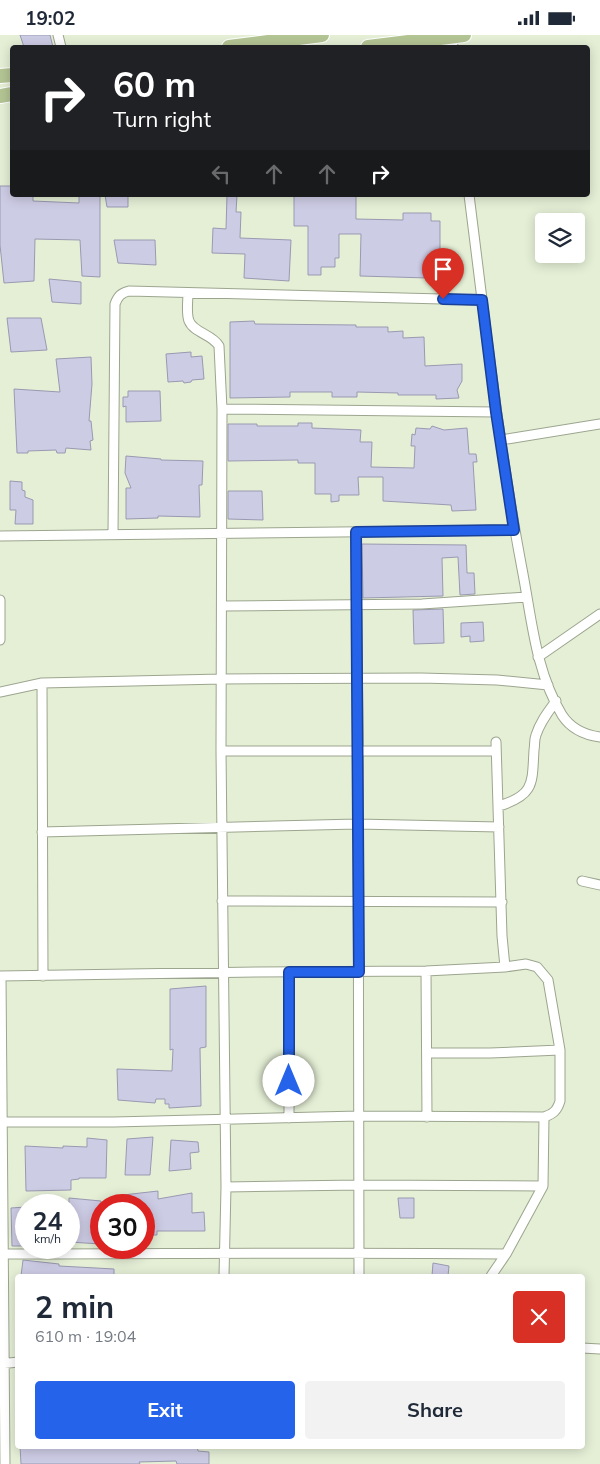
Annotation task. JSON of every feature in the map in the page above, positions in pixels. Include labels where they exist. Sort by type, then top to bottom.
[{"type":"main road","points":[[241,45],[284,38],[322,35]]},
{"type":"main road","points":[[404,45],[456,40]]},
{"type":"street","points":[[469,197],[496,412],[514,530],[538,657],[548,685],[563,716],[578,731],[600,737]]},
{"type":"street","points":[[114,535],[115,304],[122,293],[129,291],[482,300]]},
{"type":"street","points":[[188,293],[190,322],[195,328],[216,341],[219,346],[222,409],[221,751],[226,1187],[224,1274]]},
{"type":"street","points":[[222,409],[496,412]]},
{"type":"street","points":[[501,441],[600,424]]},
{"type":"street","points":[[0,536],[514,530]]},
{"type":"street","points":[[356,532],[359,1274]]},
{"type":"street","points":[[222,606],[356,606],[527,597]]},
{"type":"street","points":[[0,600],[0,640]]},
{"type":"street","points":[[538,657],[600,614]]},
{"type":"street","points":[[0,691],[42,683],[222,679],[497,679],[548,685]]},
{"type":"street","points":[[42,683],[43,976]]},
{"type":"street","points":[[499,806],[513,801],[525,793],[532,784],[535,736],[541,722],[556,701]]},
{"type":"street","points":[[221,751],[358,751],[496,746],[505,967]]},
{"type":"street","points":[[42,832],[357,824],[499,827]]},
{"type":"street","points":[[582,881],[600,885]]},
{"type":"street","points":[[222,901],[502,902]]},
{"type":"street","points":[[1,1122],[224,1120],[359,1116],[544,1117],[552,1114],[557,1109],[560,1101],[560,1050],[548,980],[538,967],[526,964],[505,967],[426,971],[1,976],[0,1050],[1,1255],[5,1464]]},
{"type":"street","points":[[426,971],[426,1117]]},
{"type":"street","points":[[289,972],[289,1118]]},
{"type":"street","points":[[427,1053],[560,1050]]},
{"type":"street","points":[[492,1274],[506,1254],[543,1186],[544,1117]]},
{"type":"street","points":[[226,1187],[359,1185],[543,1186]]},
{"type":"street","points":[[1,1255],[224,1253],[506,1254]]},
{"type":"street","points":[[585,1349],[600,1349]]},
{"type":"street","points":[[2,1363],[15,1362]]},
{"type":"building","points":[[20,35],[50,35],[52,45],[23,45]]},
{"type":"building","points":[[0,186],[10,186],[10,197],[33,197],[33,201],[79,203],[79,197],[100,197],[100,277],[82,276],[80,240],[35,239],[34,281],[4,283],[0,245]]},
{"type":"building","points":[[105,197],[128,197],[128,207],[107,207]]},
{"type":"building","points":[[227,197],[237,197],[236,212],[241,212],[240,238],[291,240],[289,281],[244,278],[245,254],[212,253],[213,228],[226,229]]},
{"type":"building","points":[[294,197],[356,197],[356,219],[403,220],[403,213],[431,213],[431,221],[440,221],[442,274],[428,274],[428,278],[360,276],[361,234],[339,234],[339,258],[335,258],[335,267],[321,267],[321,275],[308,275],[308,226],[294,226]]},
{"type":"building","points":[[114,240],[155,240],[156,265],[118,263]]},
{"type":"building","points":[[49,279],[81,282],[81,304],[52,302]]},
{"type":"building","points":[[7,318],[41,318],[47,350],[11,352]]},
{"type":"building","points":[[254,321],[255,324],[388,327],[388,332],[403,331],[403,338],[424,337],[425,366],[462,364],[462,381],[457,390],[459,398],[436,399],[436,395],[357,392],[357,397],[332,397],[332,392],[290,392],[290,397],[230,398],[230,322]]},
{"type":"building","points":[[191,352],[191,357],[202,356],[204,379],[184,383],[183,381],[168,382],[166,354]]},
{"type":"building","points":[[91,357],[92,384],[89,421],[91,421],[93,440],[90,441],[91,450],[66,448],[65,453],[57,453],[56,450],[17,453],[14,389],[60,392],[56,359]]},
{"type":"building","points":[[128,391],[160,391],[161,421],[126,422],[126,406],[123,407],[123,397],[128,397]]},
{"type":"building","points":[[298,423],[312,423],[312,428],[361,430],[360,442],[372,442],[371,467],[414,468],[415,446],[411,446],[412,434],[415,435],[416,428],[430,429],[432,426],[444,430],[467,428],[469,454],[476,454],[477,462],[473,462],[476,510],[452,511],[451,505],[383,501],[383,477],[358,477],[359,495],[339,495],[339,501],[331,502],[331,494],[315,494],[315,463],[298,463],[298,460],[228,461],[228,424],[298,426]]},
{"type":"building","points":[[126,456],[161,460],[203,461],[202,485],[199,485],[200,517],[158,516],[158,518],[126,519],[126,488],[131,488],[125,473]]},
{"type":"building","points":[[10,481],[22,482],[22,490],[25,491],[25,497],[33,500],[33,524],[15,524],[16,510],[10,510]]},
{"type":"building","points":[[228,491],[262,491],[263,520],[228,519]]},
{"type":"building","points":[[362,544],[466,545],[467,573],[474,573],[475,594],[460,595],[458,557],[442,558],[443,596],[363,598]]},
{"type":"building","points":[[443,609],[444,643],[414,644],[413,610]]},
{"type":"building","points":[[483,622],[484,641],[470,642],[470,636],[461,637],[461,623]]},
{"type":"building","points":[[206,986],[206,1047],[200,1048],[201,1106],[169,1108],[169,1104],[165,1104],[165,1099],[156,1099],[155,1103],[118,1100],[117,1069],[172,1071],[173,1049],[170,1050],[170,989]]},
{"type":"building","points":[[153,1137],[150,1175],[125,1175],[127,1139]]},
{"type":"building","points":[[87,1138],[107,1140],[106,1178],[79,1178],[71,1180],[71,1190],[26,1191],[25,1146],[87,1147]]},
{"type":"building","points":[[171,1140],[198,1142],[199,1152],[190,1153],[191,1169],[169,1171]]},
{"type":"building","points":[[158,1191],[158,1199],[192,1193],[192,1213],[204,1212],[205,1231],[157,1231],[157,1235],[155,1235],[155,1194],[132,1194]]},
{"type":"building","points":[[398,1198],[414,1198],[414,1218],[400,1218]]},
{"type":"building","points":[[80,1199],[90,1200],[90,1243],[80,1243]]},
{"type":"building","points":[[11,1208],[15,1208],[15,1246],[12,1246]]},
{"type":"building","points":[[23,1260],[59,1264],[59,1266],[114,1269],[114,1274],[21,1274]]},
{"type":"building","points":[[433,1263],[449,1266],[448,1274],[432,1274]]},
{"type":"building","points":[[20,1449],[198,1449],[198,1451],[209,1452],[209,1464],[177,1464],[176,1461],[139,1462],[140,1464],[21,1464]]},
{"type":"route","points":[[289,1081],[289,972],[359,972],[356,532],[514,530],[496,412],[482,300],[443,299]]}]
